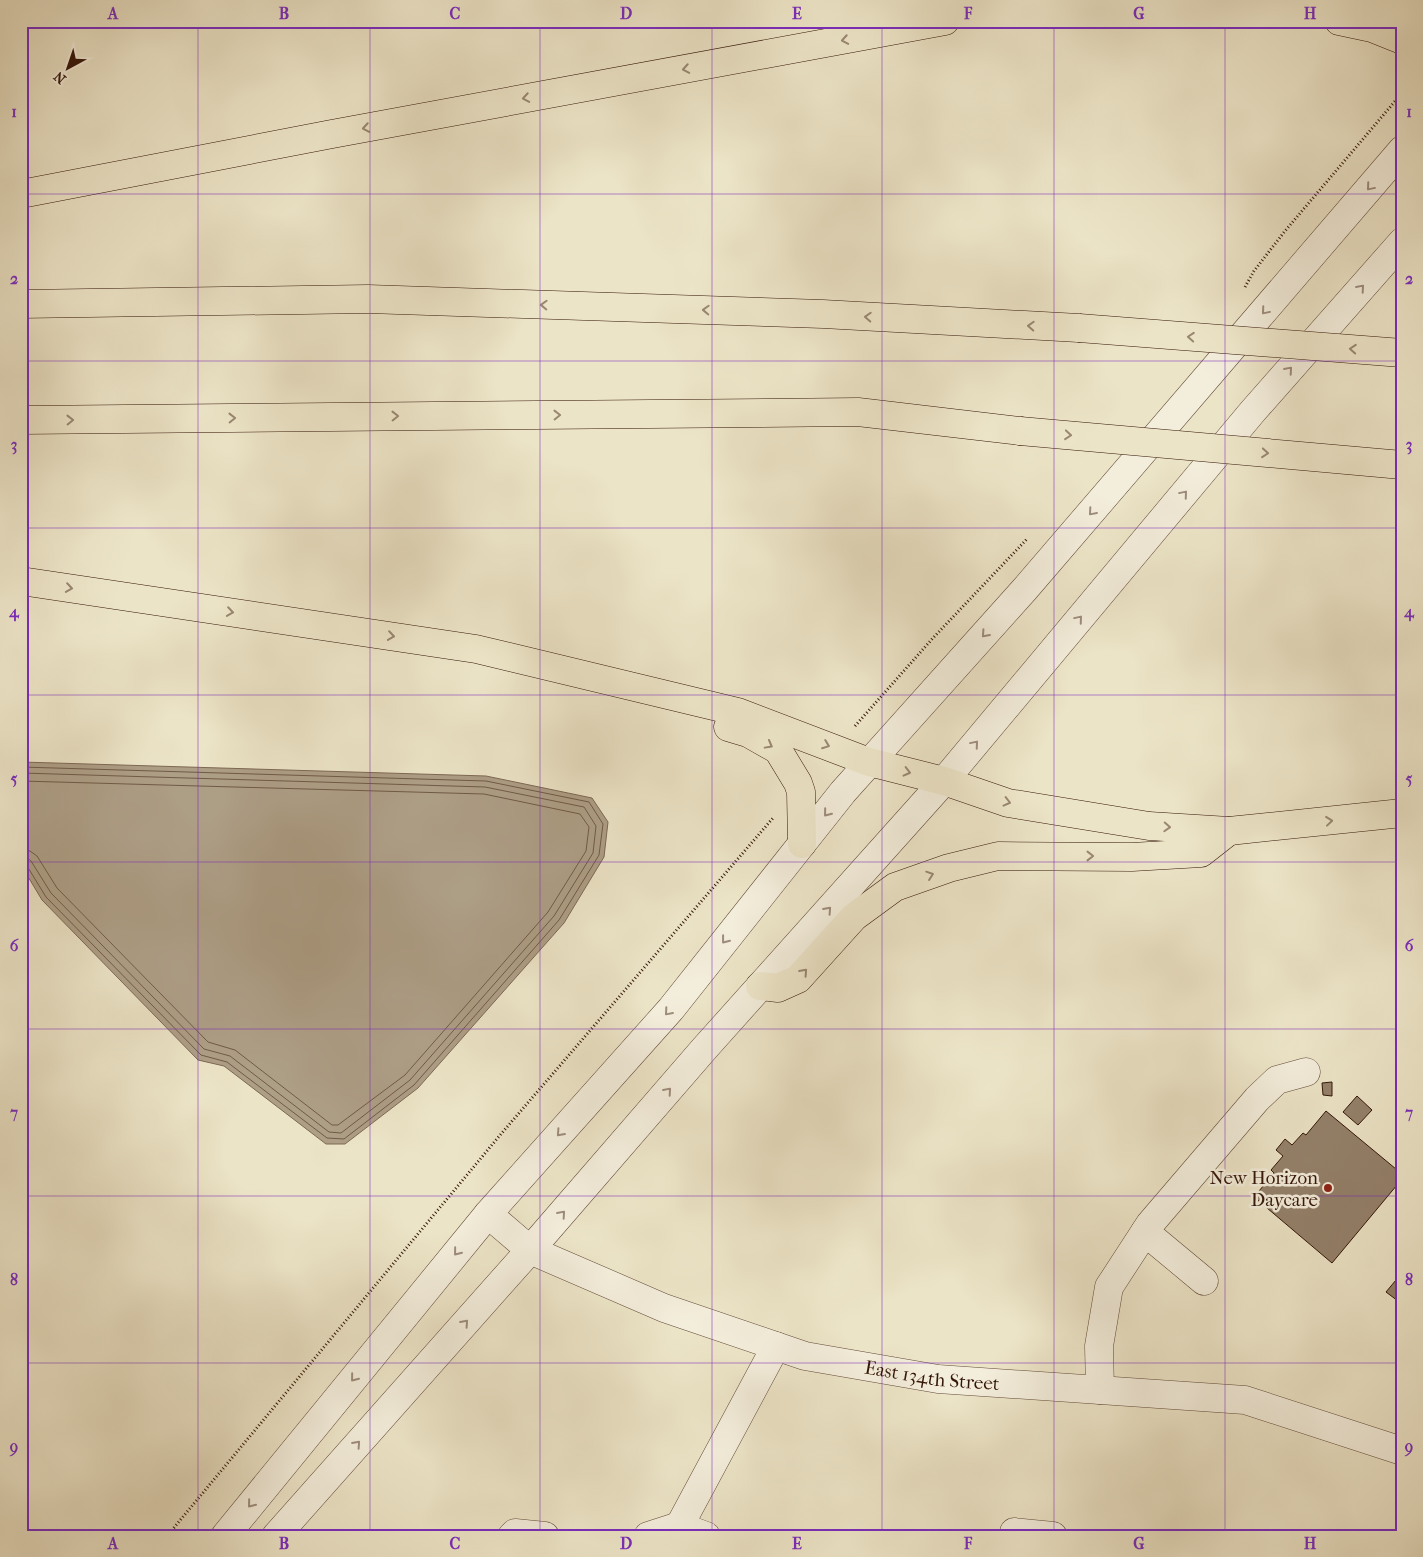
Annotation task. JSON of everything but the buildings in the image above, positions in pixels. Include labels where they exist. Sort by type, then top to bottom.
[{"type":"highway","points":[[21,194],[332,134],[945,21]]},
{"type":"highway","points":[[1339,21],[1372,28],[1402,40]]},
{"type":"highway","points":[[21,304],[368,299],[823,314],[1079,328],[1402,353]]},
{"type":"highway","points":[[21,420],[858,412],[1020,431],[1402,465]]},
{"type":"highway","points":[[21,581],[476,649],[738,712],[870,762],[944,781],[1008,803],[1149,826],[1229,831],[1402,814]]},
{"type":"highway","points":[[561,669],[575,682],[748,733],[778,750],[798,783],[802,844]]},
{"type":"highway","points":[[760,986],[778,988],[798,979],[854,917],[895,887],[949,868],[998,856],[1132,857],[1200,854],[1229,831]]},
{"type":"street","points":[[225,1536],[488,1214],[671,1009],[802,844],[870,762],[1031,582],[1402,150]]},
{"type":"street","points":[[276,1536],[530,1250],[697,1056],[944,781],[1253,411],[1402,242]]},
{"type":"street","points":[[1100,1390],[1099,1346],[1109,1287],[1150,1224],[1257,1099],[1277,1080],[1306,1072]]},
{"type":"street","name":"East 134th Street","points":[[488,1214],[530,1250],[664,1308],[805,1356],[938,1379],[1245,1400],[1402,1451]]},
{"type":"street","points":[[1145,1232],[1204,1281]]},
{"type":"street","points":[[676,1531],[776,1346]]},
{"type":"street","points":[[648,1536],[676,1531],[706,1536]]},
{"type":"street","points":[[1014,1532],[1053,1536]]},
{"type":"street","points":[[512,1536],[515,1533],[545,1536]]},
{"type":"water","points":[[21,762],[486,776],[592,798],[608,822],[604,857],[564,923],[418,1088],[345,1144],[326,1144],[224,1066],[198,1060],[42,900],[21,865]]},
{"type":"place","name":"New Horizon Daycare","points":[[1328,1188]]}]
